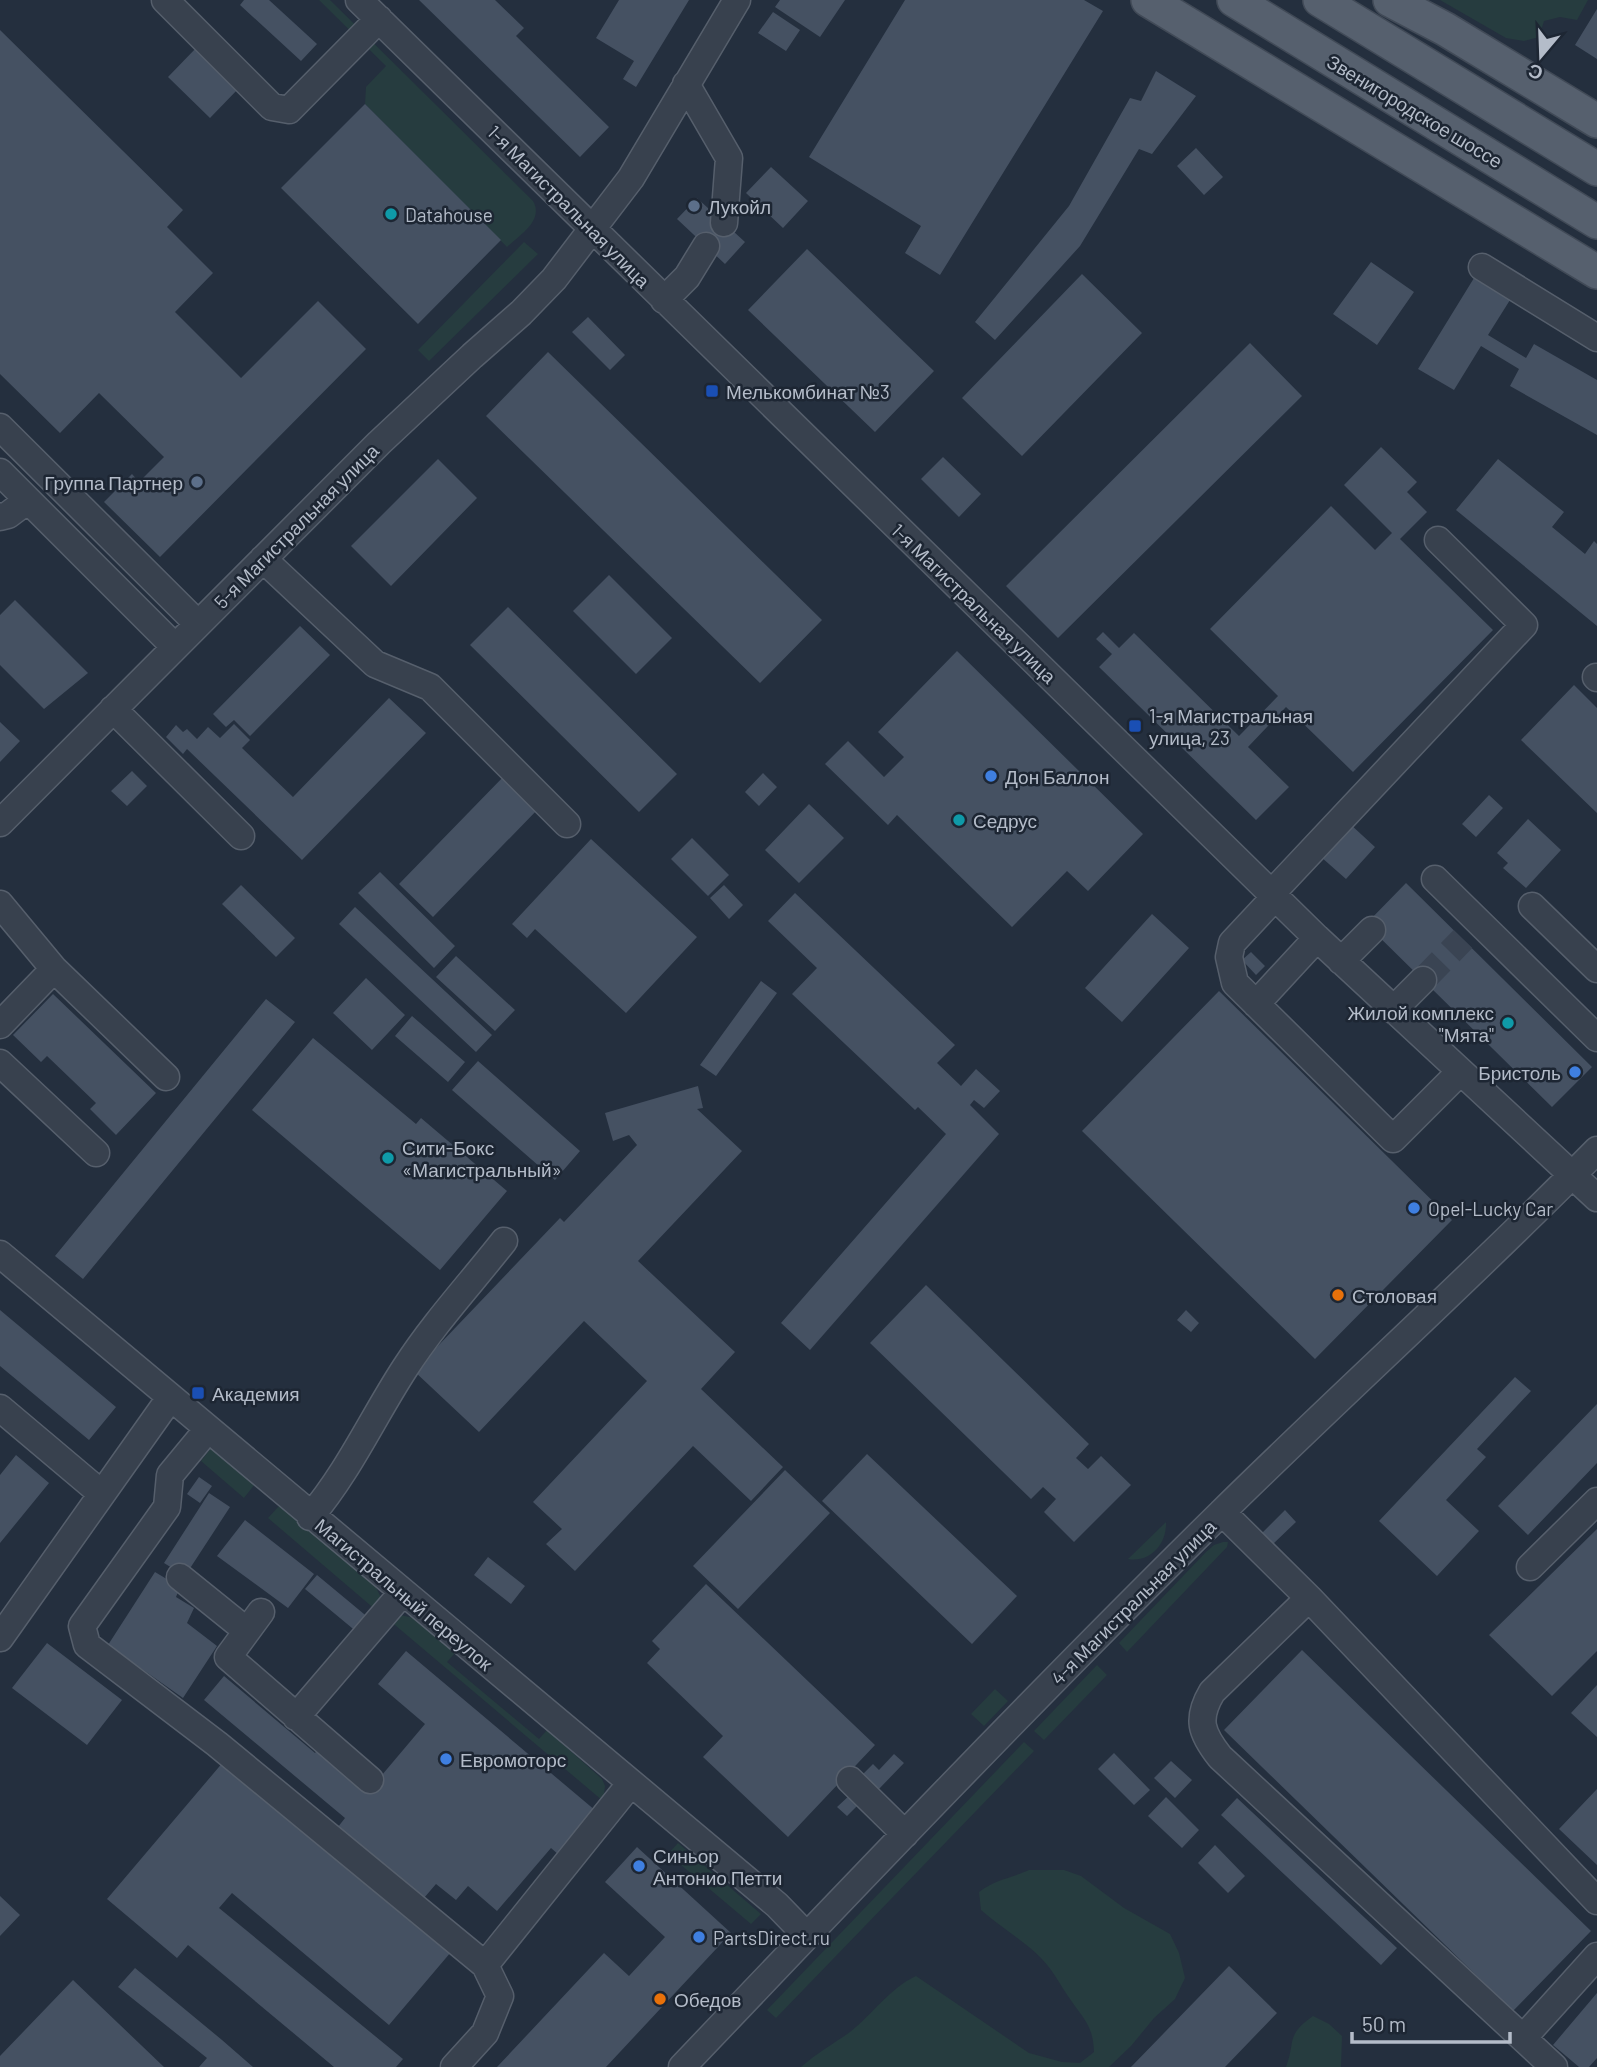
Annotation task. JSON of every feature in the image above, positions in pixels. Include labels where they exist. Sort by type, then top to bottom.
[{"type":"main road","points":[[1148,0],[1597,272]]},
{"type":"main road","name":"Звенигородское шоссе","points":[[1234,0],[1597,222]]},
{"type":"main road","points":[[1320,0],[1597,169]]},
{"type":"main road","points":[[1390,0],[1444,29],[1597,121]]},
{"type":"street","name":"1-я Магистральная улица","points":[[359,0],[1317,938],[1597,1198]]},
{"type":"street","name":"5-я Магистральная улица","points":[[0,823],[379,443],[521,313],[554,279],[631,178],[737,0]]},
{"type":"street","points":[[183,6],[272,107],[289,110],[379,19]]},
{"type":"street","points":[[686,84],[729,158],[724,223]]},
{"type":"street","points":[[664,300],[687,277],[706,246]]},
{"type":"street","points":[[1482,267],[1597,338]]},
{"type":"street","points":[[0,427],[198,624]]},
{"type":"street","points":[[0,472],[175,647]]},
{"type":"street","points":[[0,517],[8,515],[28,500]]},
{"type":"street","points":[[1438,540],[1524,625],[1273,895],[1232,943],[1229,957],[1235,983],[1394,1139],[1460,1072]]},
{"type":"street","points":[[263,559],[375,664],[430,687],[567,824]]},
{"type":"street","points":[[113,709],[241,836]]},
{"type":"street","points":[[1435,878],[1471,931],[1597,1038]]},
{"type":"street","points":[[0,904],[54,969],[166,1077]]},
{"type":"street","points":[[1532,906],[1597,969]]},
{"type":"street","points":[[1341,961],[1372,930]]},
{"type":"street","points":[[1256,1004],[1317,938]]},
{"type":"street","points":[[0,1025],[54,969]]},
{"type":"street","points":[[1394,1010],[1423,980]]},
{"type":"street","points":[[0,1063],[96,1153]]},
{"type":"street","name":"4-я Магистральная улица","points":[[681,2067],[905,1834],[1222,1512],[1507,1240],[1597,1150]]},
{"type":"street","points":[[310,1517],[346,1469],[407,1364],[504,1241]]},
{"type":"street","name":"Магистральный переулок","points":[[0,1254],[310,1517],[777,1905],[807,1936]]},
{"type":"street","points":[[0,1639],[170,1398]]},
{"type":"street","points":[[0,1408],[102,1494]]},
{"type":"street","points":[[208,1429],[170,1475],[167,1507],[82,1626],[87,1645],[217,1744],[485,1965],[500,1996],[485,2032],[454,2067]]},
{"type":"street","points":[[1530,1567],[1597,1501]]},
{"type":"street","points":[[1222,1512],[1309,1598],[1597,1901]]},
{"type":"street","points":[[180,1577],[254,1621],[228,1657],[370,1780]]},
{"type":"street","points":[[296,1717],[402,1592]]},
{"type":"street","points":[[1309,1598],[1212,1692],[1204,1706],[1202,1724],[1208,1741],[1220,1757],[1554,2067]]},
{"type":"street","points":[[850,1780],[905,1834]]},
{"type":"street","points":[[485,1965],[631,1783]]},
{"type":"street","points":[[1523,2038],[1597,1956]]},
{"type":"green space","points":[[319,0],[330,0],[533,201],[536,214],[533,220],[507,247],[365,104],[366,87],[386,66]]},
{"type":"green space","points":[[1440,0],[1588,0],[1577,20],[1560,17],[1544,21],[1539,37],[1524,41],[1506,38]]},
{"type":"green space","points":[[524,242],[538,254],[429,361],[418,350]]},
{"type":"green space","points":[[212,1447],[255,1484],[244,1498],[201,1461]]},
{"type":"green space","points":[[280,1505],[375,1585],[381,1598],[377,1611],[268,1518]]},
{"type":"green space","points":[[1166,1522],[1164,1538],[1156,1550],[1143,1558],[1128,1559]]},
{"type":"green space","points":[[1228,1542],[1227,1547],[1127,1652],[1119,1643],[1206,1552]]},
{"type":"green space","points":[[400,1615],[414,1618],[455,1653],[447,1662],[539,1739],[547,1730],[602,1779],[605,1786],[603,1801],[389,1620]]},
{"type":"green space","points":[[1097,1665],[1107,1675],[1044,1740],[1034,1731]]},
{"type":"green space","points":[[995,1689],[1008,1701],[984,1726],[971,1714]]},
{"type":"green space","points":[[1024,1742],[1034,1751],[776,2018],[767,2010]]},
{"type":"green space","points":[[678,1843],[761,1914],[751,1924],[668,1854]]},
{"type":"green space","points":[[1029,1870],[1064,1870],[1081,1876],[1124,1908],[1170,1934],[1179,1953],[1185,1978],[1175,1999],[1109,2067],[801,2067],[850,2032],[898,1987],[916,1976],[1029,2053],[1062,2062],[1080,2063],[1094,2052],[1087,2023],[1049,1968],[1034,1951],[981,1910],[979,1892]]},
{"type":"green space","points":[[1313,2016],[1329,2024],[1342,2036],[1341,2067],[1286,2067],[1295,2034]]},
{"type":"building","points":[[244,0],[269,0],[317,44],[301,61],[240,5]]},
{"type":"building","points":[[419,0],[495,0],[524,28],[516,36],[609,127],[580,157]]},
{"type":"building","points":[[619,0],[689,0],[636,87],[623,79],[634,61],[596,38]]},
{"type":"building","points":[[780,0],[845,0],[820,37],[775,7]]},
{"type":"building","points":[[905,0],[1084,0],[1103,11],[940,275],[905,253],[921,226],[809,157]]},
{"type":"building","points":[[1597,9],[1597,59],[1575,45]]},
{"type":"building","points":[[773,12],[800,30],[786,51],[758,33]]},
{"type":"building","points":[[0,30],[183,210],[167,227],[213,273],[175,312],[241,378],[318,301],[366,349],[160,557],[104,502],[132,474],[139,482],[164,457],[99,393],[60,433],[0,374]]},
{"type":"building","points":[[197,47],[239,88],[210,118],[168,77]]},
{"type":"building","points":[[1156,71],[1196,96],[1152,154],[1139,149],[1080,246],[995,340],[975,322],[1069,206],[1130,98],[1141,101]]},
{"type":"building","name":"Datahouse","points":[[365,104],[501,240],[418,324],[281,188]]},
{"type":"building","points":[[1196,148],[1223,177],[1204,195],[1177,166]]},
{"type":"building","points":[[771,167],[808,201],[783,228],[746,193]]},
{"type":"building","points":[[697,198],[745,242],[725,264],[677,219]]},
{"type":"building","points":[[807,249],[934,371],[875,432],[748,310]]},
{"type":"building","points":[[1371,262],[1414,292],[1377,345],[1333,314]]},
{"type":"building","points":[[1082,274],[1142,333],[1022,456],[962,398]]},
{"type":"building","points":[[1474,278],[1510,300],[1488,335],[1526,358],[1534,344],[1597,380],[1597,435],[1510,386],[1519,369],[1481,346],[1454,390],[1418,369]]},
{"type":"building","points":[[588,317],[625,355],[610,370],[572,332]]},
{"type":"building","points":[[1250,343],[1302,396],[1058,638],[1006,586]]},
{"type":"building","points":[[548,352],[822,620],[760,683],[486,416]]},
{"type":"building","points":[[1381,447],[1417,482],[1407,492],[1427,512],[1400,539],[1493,630],[1353,772],[1286,707],[1248,747],[1289,787],[1256,820],[1099,667],[1112,654],[1096,639],[1103,632],[1119,648],[1134,633],[1239,736],[1278,696],[1210,629],[1331,506],[1375,550],[1392,533],[1344,485]]},
{"type":"building","points":[[943,457],[981,494],[959,517],[921,479]]},
{"type":"building","points":[[438,459],[477,498],[391,586],[351,546]]},
{"type":"building","points":[[1498,459],[1564,512],[1552,527],[1585,554],[1594,541],[1597,544],[1597,626],[1456,510]]},
{"type":"building","points":[[609,575],[672,638],[636,674],[573,611]]},
{"type":"building","points":[[15,600],[88,673],[44,709],[0,665],[0,615]]},
{"type":"building","points":[[508,607],[677,774],[639,812],[470,645]]},
{"type":"building","points":[[300,626],[330,655],[250,736],[234,720],[226,727],[213,714]]},
{"type":"building","points":[[957,651],[1143,834],[1088,891],[1067,871],[1012,927],[897,815],[888,825],[825,764],[848,741],[884,777],[904,757],[878,732]]},
{"type":"building","points":[[1574,685],[1597,708],[1597,813],[1521,740]]},
{"type":"building","points":[[389,698],[426,733],[302,860],[187,749],[183,754],[166,737],[176,725],[183,732],[187,729],[197,739],[208,727],[220,738],[234,724],[250,740],[242,748],[293,797]]},
{"type":"building","points":[[0,722],[20,741],[0,762]]},
{"type":"building","points":[[132,771],[147,786],[127,806],[111,791]]},
{"type":"building","points":[[763,773],[777,787],[759,806],[745,792]]},
{"type":"building","points":[[506,774],[540,807],[433,917],[399,884]]},
{"type":"building","points":[[1489,795],[1503,808],[1476,837],[1462,824]]},
{"type":"building","points":[[809,804],[844,838],[799,883],[765,850]]},
{"type":"building","points":[[1528,819],[1561,850],[1526,888],[1503,868],[1508,863],[1497,853]]},
{"type":"building","points":[[1350,824],[1375,847],[1346,879],[1321,857]]},
{"type":"building","points":[[692,838],[729,875],[708,896],[671,859]]},
{"type":"building","points":[[591,839],[697,937],[626,1013],[535,929],[527,938],[512,924]]},
{"type":"building","points":[[380,872],[455,946],[434,968],[358,893]]},
{"type":"building","name":"Жилой комплекс \"Мята\"","points":[[1406,883],[1592,1067],[1552,1107],[1366,924]]},
{"type":"building","points":[[241,885],[295,938],[276,957],[222,904]]},
{"type":"building","points":[[724,885],[743,905],[729,919],[710,898]]},
{"type":"building","points":[[795,893],[955,1045],[937,1063],[961,1086],[976,1069],[1000,1091],[984,1108],[974,1100],[970,1105],[999,1134],[810,1350],[781,1323],[946,1134],[918,1107],[915,1110],[792,994],[817,968],[768,921]]},
{"type":"building","points":[[355,907],[492,1035],[476,1052],[339,924]]},
{"type":"building","points":[[1152,914],[1189,948],[1122,1022],[1085,988]]},
{"type":"building","points":[[1251,952],[1265,966],[1256,975],[1242,960]]},
{"type":"building","points":[[456,956],[515,1010],[495,1031],[436,977]]},
{"type":"building","points":[[366,978],[405,1015],[372,1050],[333,1013]]},
{"type":"building","points":[[761,981],[777,993],[716,1076],[700,1065]]},
{"type":"building","points":[[1219,991],[1452,1220],[1315,1359],[1082,1131]]},
{"type":"building","points":[[53,994],[156,1093],[116,1135],[90,1109],[96,1103],[47,1056],[41,1062],[13,1035]]},
{"type":"building","points":[[266,999],[295,1022],[83,1279],[55,1256]]},
{"type":"building","points":[[412,1016],[465,1062],[448,1082],[395,1036]]},
{"type":"building","name":"Сити-Бокс «Магистральный»","points":[[313,1038],[416,1124],[421,1118],[507,1191],[440,1270],[252,1110]]},
{"type":"building","points":[[478,1061],[580,1151],[555,1180],[452,1090]]},
{"type":"building","points":[[698,1086],[703,1108],[697,1109],[742,1151],[638,1261],[735,1352],[701,1389],[783,1467],[751,1501],[693,1446],[575,1571],[546,1544],[562,1529],[533,1502],[647,1381],[584,1321],[479,1432],[414,1371],[560,1218],[564,1222],[637,1145],[629,1135],[613,1141],[605,1113]]},
{"type":"building","points":[[926,1285],[1089,1444],[1076,1458],[1088,1469],[1101,1456],[1131,1485],[1074,1542],[1044,1512],[1056,1499],[1043,1487],[1031,1499],[870,1343]]},
{"type":"building","points":[[0,1310],[116,1407],[89,1440],[0,1366]]},
{"type":"building","points":[[1186,1310],[1199,1323],[1191,1332],[1177,1320]]},
{"type":"building","points":[[1515,1377],[1531,1391],[1477,1449],[1486,1457],[1446,1500],[1479,1531],[1437,1576],[1379,1521]]},
{"type":"building","points":[[1597,1404],[1597,1463],[1528,1535],[1498,1506]]},
{"type":"building","points":[[867,1454],[1017,1596],[972,1644],[822,1501]]},
{"type":"building","points":[[16,1455],[49,1483],[0,1543],[0,1475]]},
{"type":"building","points":[[785,1470],[830,1513],[738,1609],[693,1566]]},
{"type":"building","points":[[199,1477],[212,1486],[200,1503],[187,1494]]},
{"type":"building","points":[[209,1493],[230,1507],[185,1576],[164,1563]]},
{"type":"building","points":[[1285,1510],[1296,1522],[1273,1544],[1262,1533]]},
{"type":"building","points":[[245,1520],[314,1574],[288,1608],[217,1556]]},
{"type":"building","points":[[1597,1529],[1597,1651],[1552,1696],[1489,1635]]},
{"type":"building","points":[[488,1557],[525,1586],[511,1604],[474,1575]]},
{"type":"building","points":[[155,1572],[180,1587],[176,1597],[194,1608],[187,1623],[217,1646],[183,1698],[108,1645]]},
{"type":"building","points":[[317,1575],[370,1619],[358,1633],[305,1589]]},
{"type":"building","points":[[706,1584],[875,1745],[788,1837],[703,1757],[723,1736],[647,1663],[660,1649],[652,1641]]},
{"type":"building","points":[[47,1643],[122,1700],[87,1745],[12,1688]]},
{"type":"building","points":[[1302,1650],[1591,1931],[1513,2011],[1224,1730]]},
{"type":"building","points":[[406,1651],[596,1811],[559,1855],[551,1848],[497,1911],[468,1886],[456,1900],[436,1884],[424,1898],[338,1827],[345,1818],[204,1700],[224,1676],[315,1753],[321,1746],[371,1788],[425,1724],[378,1684]]},
{"type":"building","points":[[1597,1685],[1597,1737],[1571,1713]]},
{"type":"building","points":[[1114,1753],[1150,1790],[1134,1805],[1098,1769]]},
{"type":"building","points":[[894,1754],[904,1763],[878,1790],[862,1775],[873,1764],[879,1770]]},
{"type":"building","points":[[224,1761],[451,1952],[389,2025],[232,1893],[219,1908],[403,2059],[396,2067],[334,2067],[188,1945],[177,1958],[107,1899]]},
{"type":"building","points":[[1171,1761],[1192,1780],[1175,1798],[1154,1778]]},
{"type":"building","points":[[1597,1789],[1597,1865],[1559,1829]]},
{"type":"building","points":[[851,1794],[860,1803],[847,1816],[837,1807]]},
{"type":"building","points":[[1166,1797],[1199,1830],[1182,1848],[1148,1816]]},
{"type":"building","points":[[1237,1798],[1397,1948],[1381,1965],[1221,1815]]},
{"type":"building","points":[[1215,1845],[1245,1876],[1228,1893],[1198,1863]]},
{"type":"building","points":[[637,1847],[731,1933],[606,2067],[497,2067],[604,1953],[629,1976],[665,1937],[605,1882]]},
{"type":"building","points":[[0,1896],[20,1915],[0,1936]]},
{"type":"building","points":[[1229,1966],[1277,2013],[1225,2067],[1131,2067]]},
{"type":"building","points":[[135,1968],[253,2067],[199,2067],[207,2058],[118,1987]]},
{"type":"building","points":[[73,1980],[164,2067],[0,2067],[0,2056]]},
{"type":"building","points":[[1597,1993],[1597,2058],[1589,2067],[1579,2067],[1553,2045]]},
{"type":"tunnel","points":[[1423,980],[1463,939]]},
{"type":"place","name":"Лукойл","points":[[694,206]]},
{"type":"place","name":"Datahouse","points":[[391,214]]},
{"type":"place","name":"Мелькомбинат №3","points":[[712,391]]},
{"type":"place","name":"Группа Партнер","points":[[197,482]]},
{"type":"place","name":"1-я Магистральная улица, 23","points":[[1135,726]]},
{"type":"place","name":"Дон Баллон","points":[[991,776]]},
{"type":"place","name":"Седрус","points":[[959,820]]},
{"type":"place","name":"Жилой комплекс \"Мята\"","points":[[1508,1023]]},
{"type":"place","name":"Бристоль","points":[[1575,1072]]},
{"type":"place","name":"Сити-Бокс «Магистральный»","points":[[388,1158]]},
{"type":"place","name":"Opel-Lucky Car","points":[[1414,1208]]},
{"type":"place","name":"Столовая","points":[[1338,1295]]},
{"type":"place","name":"Академия","points":[[198,1393]]},
{"type":"place","name":"Евромоторс","points":[[446,1759]]},
{"type":"place","name":"Синьор Антонио Петти","points":[[639,1866]]},
{"type":"place","name":"PartsDirect.ru","points":[[699,1937]]},
{"type":"place","name":"Обедов","points":[[660,1999]]}]
